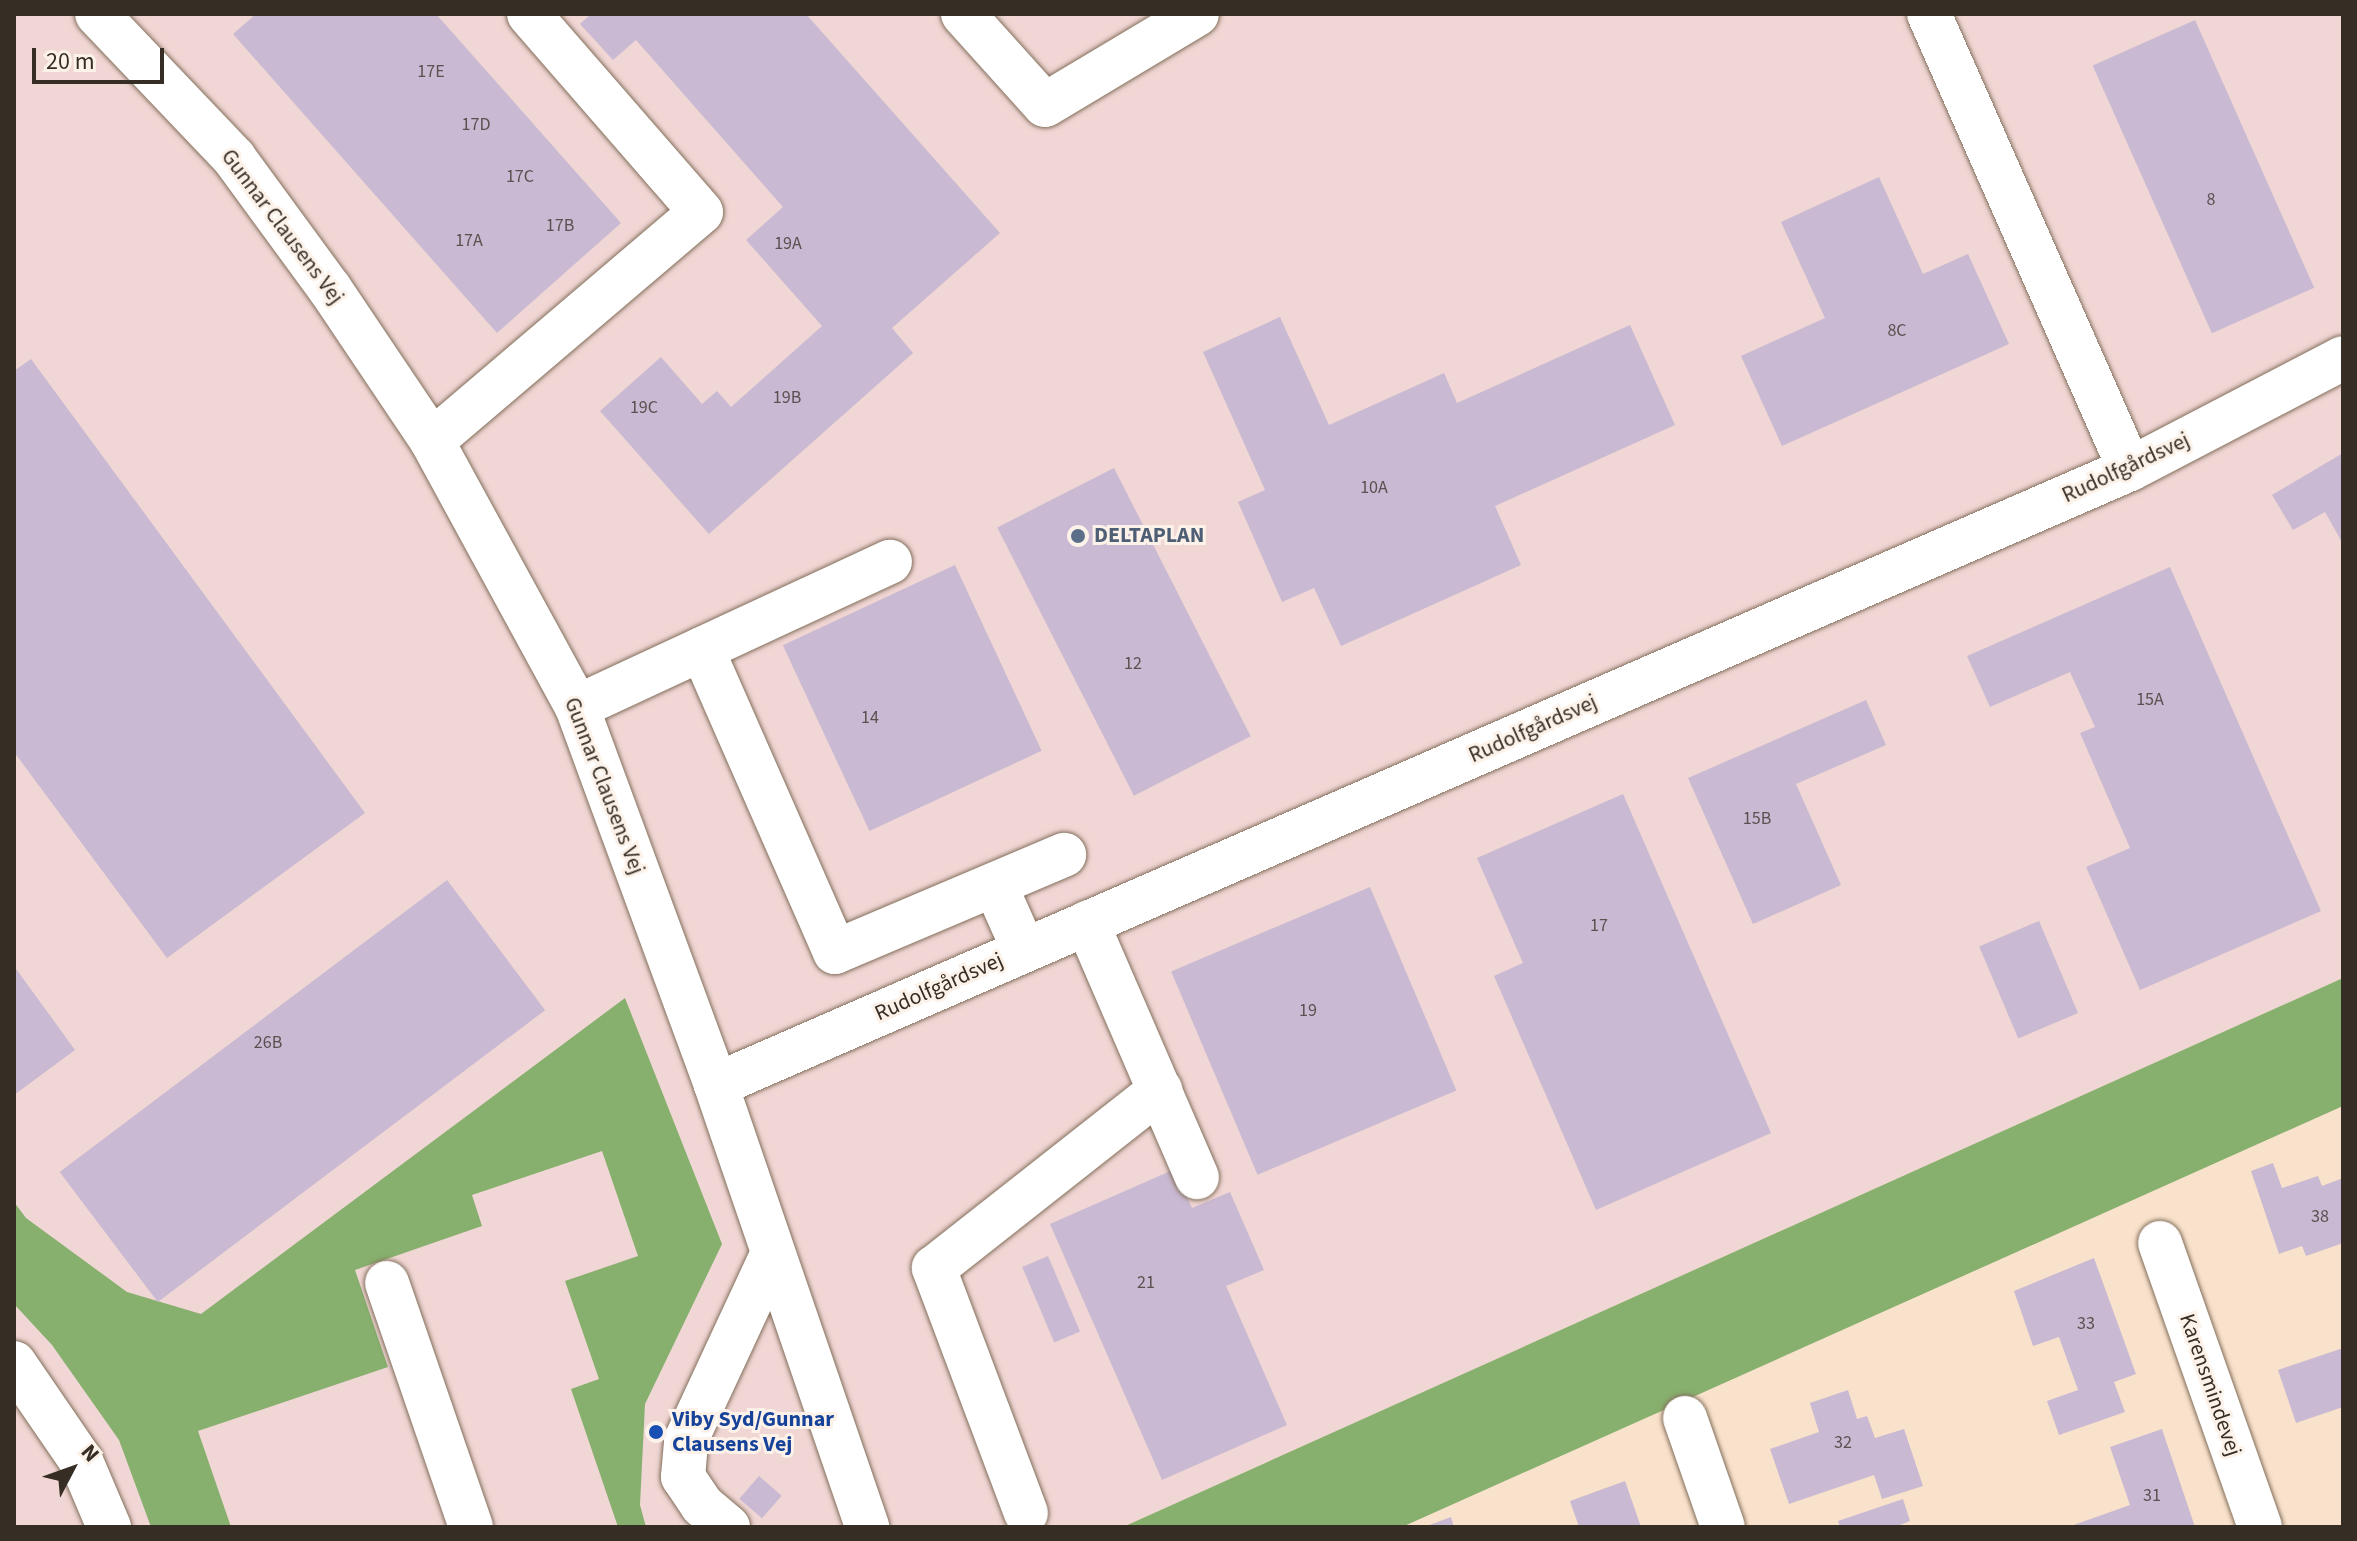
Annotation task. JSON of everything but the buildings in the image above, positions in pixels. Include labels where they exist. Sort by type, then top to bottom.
[{"type":"street","name":"Gunnar Clausens Vej","points":[[97,14],[234,158],[432,441],[577,707],[716,1085],[867,1527]]},
{"type":"street","points":[[432,441],[701,212],[529,14]]},
{"type":"street","points":[[963,14],[1045,105],[1197,14]]},
{"type":"street","points":[[1929,14],[2130,469]]},
{"type":"street","name":"Rudolfgårdsvej","points":[[716,1085],[2130,469],[2343,358]]},
{"type":"street","points":[[577,707],[890,562]]},
{"type":"street","points":[[702,649],[835,952],[1064,855]]},
{"type":"street","points":[[995,885],[1024,950]]},
{"type":"street","points":[[1087,923],[1197,1177]]},
{"type":"street","points":[[1026,1513],[934,1268],[1160,1090]]},
{"type":"street","name":"Karensmindevej","points":[[2160,1243],[2260,1527]]},
{"type":"street","points":[[688,1527],[683,1477],[686,1440],[696,1410],[773,1253]]},
{"type":"street","points":[[387,1283],[471,1527]]},
{"type":"street","points":[[14,1363],[81,1461],[109,1527]]},
{"type":"street","points":[[1685,1418],[1723,1527]]},
{"type":"street","points":[[683,1477],[702,1505],[728,1527]]},
{"type":"shaded area","points":[[14,14],[2343,14],[2343,978],[1123,1527],[14,1527]]},
{"type":"green space","points":[[2343,978],[2343,1106],[1402,1527],[1123,1527]]},
{"type":"green space","points":[[625,998],[722,1244],[645,1404],[640,1505],[646,1527],[618,1527],[571,1389],[599,1379],[565,1281],[638,1256],[602,1151],[472,1195],[482,1226],[355,1270],[388,1367],[198,1431],[231,1527],[151,1527],[119,1440],[52,1345],[14,1304],[14,1202],[26,1218],[127,1292],[201,1314]]},
{"type":"place","name":"DELTAPLAN","points":[[1078,536]]},
{"type":"place","name":"Viby Syd/Gunnar Clausens Vej","points":[[656,1432]]}]
